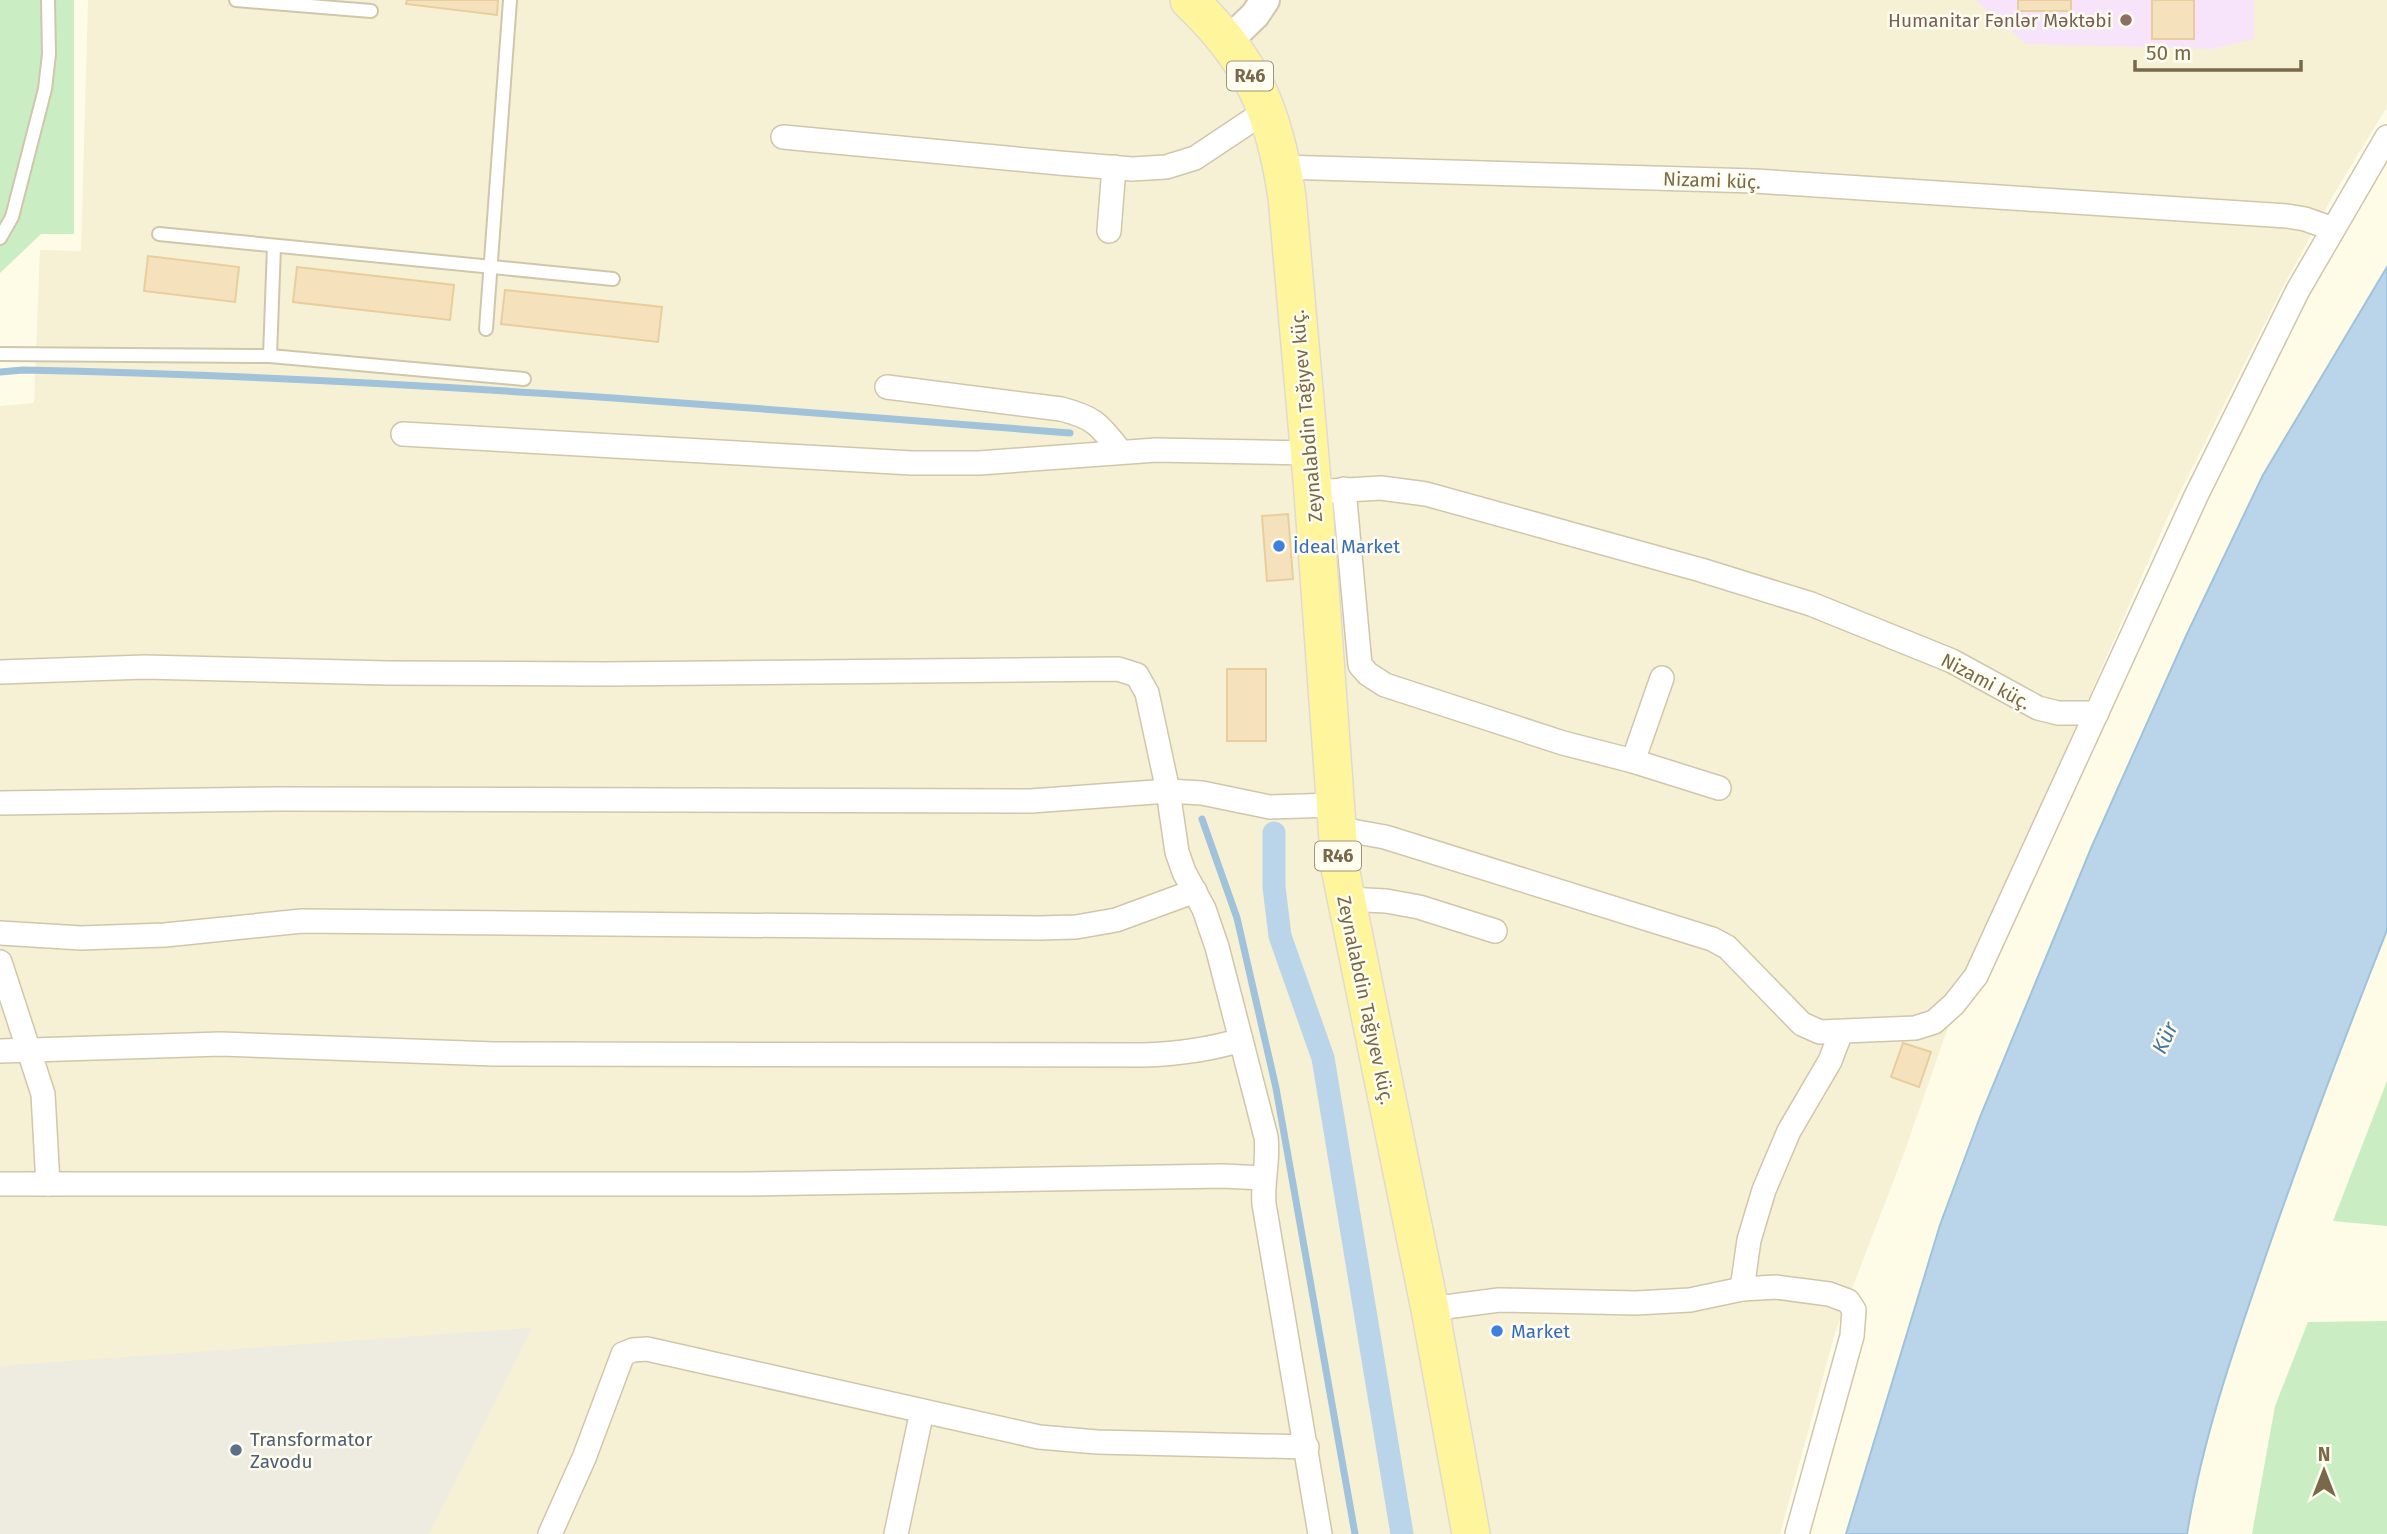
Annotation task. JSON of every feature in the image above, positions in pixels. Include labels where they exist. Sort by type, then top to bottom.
[{"type":"main road","name":"R46","points":[[1189,0],[1228,41],[1243,63],[1267,110],[1282,167]]},
{"type":"main road","name":"Zeynalabdin Tağıyev küç.","points":[[1282,167],[1309,453],[1328,491],[1334,817],[1346,899],[1430,1309],[1471,1534]]},
{"type":"street","points":[[1228,41],[1255,16],[1265,0]]},
{"type":"street","points":[[783,137],[1114,167],[1166,167],[1195,159],[1267,110]]},
{"type":"street","points":[[0,803],[280,799],[1031,801],[1168,791],[1202,793],[1334,817],[1385,837],[1712,939],[1727,947],[1802,1024],[1820,1032],[1915,1028],[1934,1022],[1954,1004],[1976,976],[2196,496],[2298,290],[2387,137]]},
{"type":"street","points":[[1109,231],[1114,167]]},
{"type":"street","name":"Nizami küç.","points":[[1282,167],[1755,181],[2287,216],[2333,229]]},
{"type":"street","points":[[887,387],[1061,409],[1081,414],[1097,422],[1121,452]]},
{"type":"street","points":[[403,434],[912,463],[979,463],[1156,450],[1309,453]]},
{"type":"street","name":"Nizami küç.","points":[[1328,491],[1381,488],[1426,494],[1701,570],[1811,604],[1952,661],[2038,708],[2058,713],[2097,713]]},
{"type":"street","points":[[1328,491],[1360,665],[1368,674],[1398,690],[1563,743],[1633,761],[1719,788]]},
{"type":"street","points":[[0,673],[145,667],[388,673],[605,674],[1118,669],[1137,675],[1147,693],[1168,791],[1177,852],[1217,947],[1266,1137],[1264,1204],[1320,1534]]},
{"type":"street","points":[[1633,761],[1662,678]]},
{"type":"street","points":[[0,933],[81,938],[165,935],[302,921],[1076,927],[1116,920],[1195,891]]},
{"type":"street","points":[[1346,899],[1386,901],[1419,907],[1495,931]]},
{"type":"street","points":[[0,962],[43,1094],[48,1184]]},
{"type":"street","points":[[1742,1289],[1749,1240],[1764,1190],[1789,1131],[1830,1061],[1841,1032]]},
{"type":"street","points":[[0,1051],[221,1044],[494,1054],[1143,1055],[1185,1053],[1241,1040]]},
{"type":"street","points":[[0,1184],[746,1184],[1223,1176],[1263,1178]]},
{"type":"street","points":[[1430,1309],[1499,1300],[1636,1303],[1689,1300],[1742,1289],[1776,1287],[1829,1294],[1848,1301],[1854,1310],[1852,1336],[1797,1534]]},
{"type":"street","points":[[550,1534],[584,1458],[623,1354],[633,1350],[648,1349],[1028,1435],[1074,1440],[1307,1447]]},
{"type":"street","points":[[896,1534],[922,1412]]},
{"type":"lane","points":[[0,238],[12,217],[45,89],[49,54],[48,0]]},
{"type":"lane","points":[[236,0],[284,1],[371,11]]},
{"type":"lane","points":[[486,329],[510,0]]},
{"type":"lane","points":[[159,234],[613,279]]},
{"type":"lane","points":[[270,356],[274,246]]},
{"type":"lane","points":[[0,354],[270,356],[524,379]]},
{"type":"shaded area","points":[[88,0],[2387,0],[2387,107],[2335,192],[2285,283],[2169,514],[1971,962],[1903,1156],[1835,1333],[1780,1534],[0,1534],[0,406],[34,403],[40,250],[81,251]]},
{"type":"shaded area","name":"Humanitar Fənlər Məktəbi","points":[[1975,0],[2254,0],[2254,39],[2211,49],[2026,44]]},
{"type":"shaded area","name":"Transformator Zavodu","points":[[532,1328],[429,1534],[0,1534],[0,1366]]},
{"type":"green space","points":[[0,0],[74,0],[74,234],[41,234],[0,273]]},
{"type":"green space","points":[[2387,1081],[2387,1226],[2333,1221]]},
{"type":"green space","points":[[2387,1321],[2387,1534],[2252,1534],[2275,1406],[2308,1322]]},
{"type":"water","name":"Kür","points":[[2387,267],[2387,930],[2309,1135],[2242,1326],[2210,1429],[2187,1534],[1846,1534],[1940,1225],[1980,1117],[2092,846],[2186,636],[2263,475]]},
{"type":"building","points":[[407,0],[498,0],[497,15],[406,4]]},
{"type":"building","points":[[2018,0],[2071,0],[2071,11],[2018,11]]},
{"type":"building","points":[[2152,0],[2194,0],[2194,39],[2152,39]]},
{"type":"building","points":[[148,256],[239,267],[235,302],[144,291]]},
{"type":"building","points":[[297,267],[454,285],[450,320],[293,302]]},
{"type":"building","points":[[505,290],[662,307],[658,342],[501,324]]},
{"type":"building","points":[[1288,514],[1293,579],[1267,581],[1262,516]]},
{"type":"building","points":[[1227,669],[1266,669],[1266,741],[1227,741]]},
{"type":"building","points":[[1903,1043],[1931,1052],[1919,1087],[1891,1077]]},
{"type":"waterway","points":[[0,372],[23,370],[154,374],[416,386],[1070,433]]},
{"type":"waterway","points":[[1202,819],[1237,918],[1276,1088],[1355,1534]]},
{"type":"waterway","points":[[1274,833],[1274,887],[1280,936],[1323,1058],[1402,1534]]},
{"type":"place","name":"Humanitar Fənlər Məktəbi","points":[[2126,20]]},
{"type":"place","name":"İdeal Market","points":[[1279,546]]},
{"type":"place","name":"Market","points":[[1497,1331]]},
{"type":"place","name":"Transformator Zavodu","points":[[236,1450]]}]
